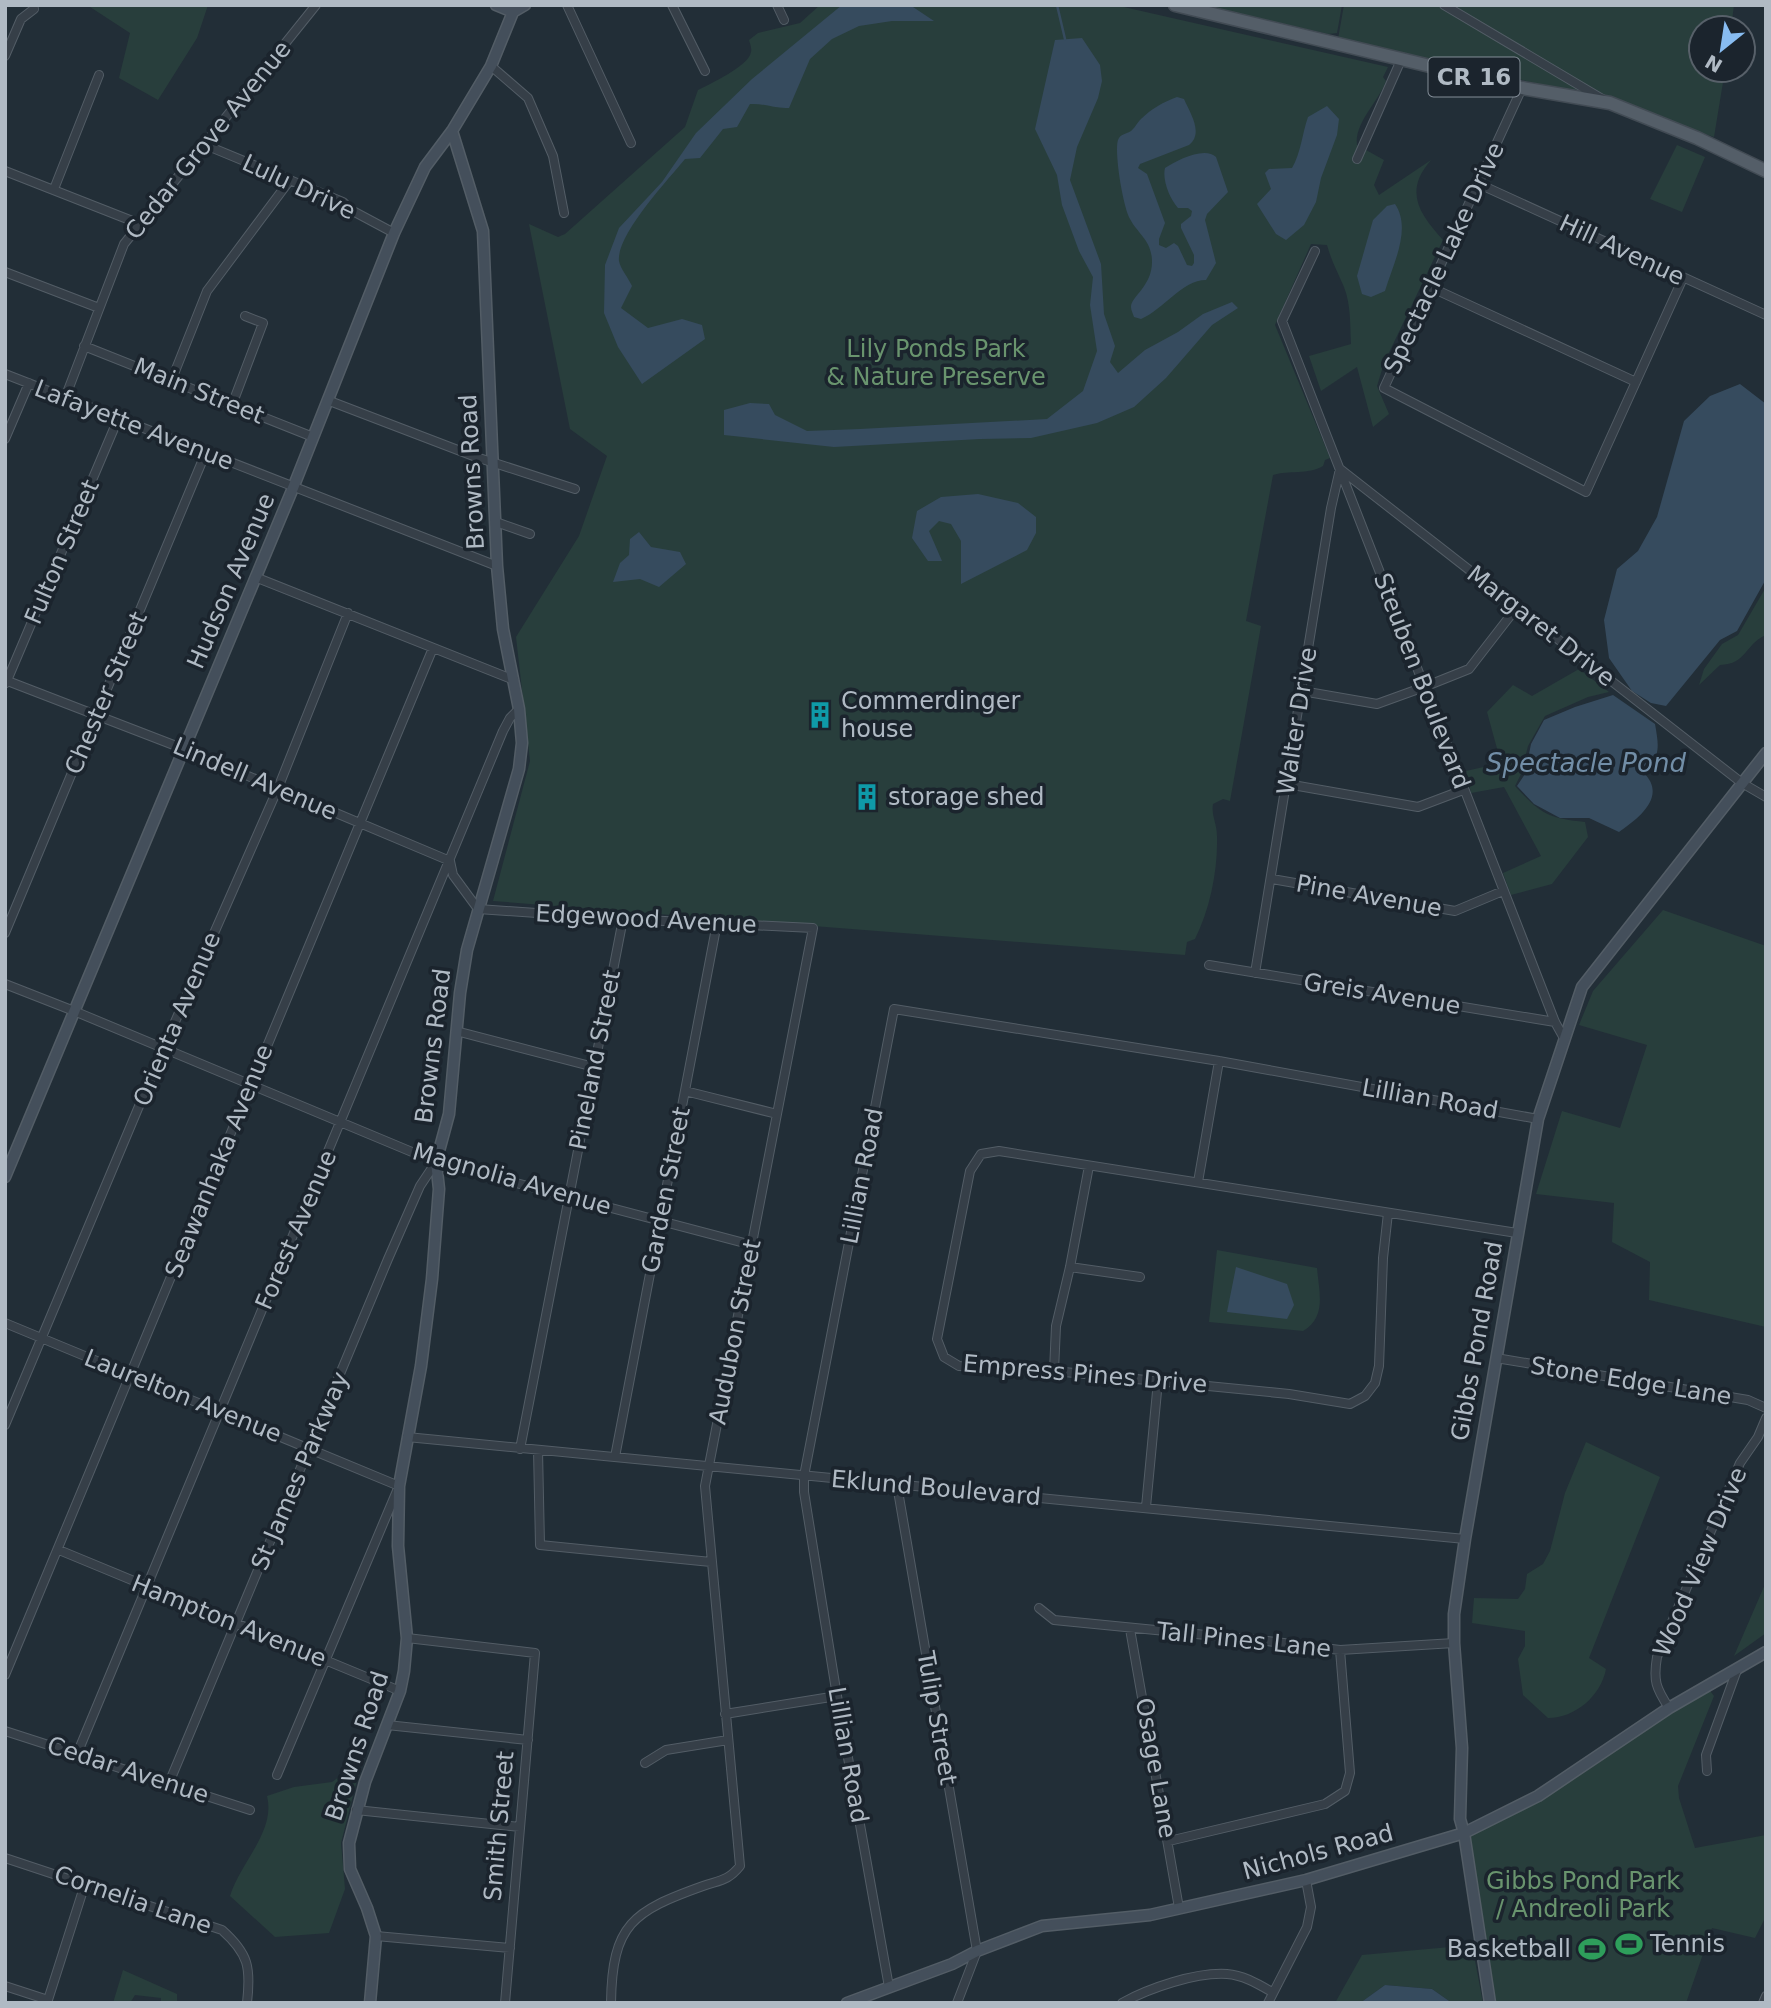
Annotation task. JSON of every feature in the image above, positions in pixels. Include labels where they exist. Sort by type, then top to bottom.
[{"type":"main road","name":"CR 16","points":[[1175,5],[1522,89],[1610,103],[1697,138],[1766,170]]},
{"type":"street","name":"Cedar Grove Avenue","points":[[65,398],[124,244],[316,5]]},
{"type":"street","points":[[496,5],[513,12],[525,5]]},
{"type":"street","points":[[568,5],[631,143]]},
{"type":"street","points":[[673,5],[705,71]]},
{"type":"street","points":[[777,5],[784,20]]},
{"type":"street","points":[[1444,5],[1610,103]]},
{"type":"street","points":[[5,56],[21,19],[34,9]]},
{"type":"street","name":"Hudson Avenue","points":[[5,1177],[293,488],[365,312],[394,233],[425,167],[452,131],[491,66],[513,12]]},
{"type":"street","points":[[1357,159],[1401,60]]},
{"type":"street","points":[[491,66],[528,98],[553,156],[564,213]]},
{"type":"street","points":[[54,189],[99,75]]},
{"type":"street","name":"Spectacle Lake Drive","points":[[1522,89],[1384,388],[1586,492],[1683,278]]},
{"type":"street","name":"Browns Road","points":[[370,2003],[376,1936],[350,1869],[349,1843],[356,1810],[400,1692],[407,1638],[398,1546],[399,1486],[421,1366],[432,1279],[439,1189],[436,1161],[449,1114],[467,950],[519,769],[522,743],[519,709],[503,629],[497,566],[483,231],[452,131]]},
{"type":"street","name":"Lulu Drive","points":[[203,144],[343,202],[351,210],[394,233]]},
{"type":"street","points":[[5,170],[140,224]]},
{"type":"street","points":[[172,380],[207,291],[290,180]]},
{"type":"street","name":"Hill Avenue","points":[[1479,184],[1766,315]]},
{"type":"street","name":"Steuben Boulevard","points":[[1315,251],[1282,321],[1463,790],[1555,1022],[1565,1040]]},
{"type":"street","points":[[5,272],[99,308]]},
{"type":"street","points":[[1430,287],[1636,382]]},
{"type":"street","points":[[232,405],[263,323],[245,316]]},
{"type":"street","name":"Main Street","points":[[84,346],[313,436]]},
{"type":"street","name":"Lafayette Avenue","points":[[5,374],[497,566]]},
{"type":"street","points":[[5,439],[29,383]]},
{"type":"street","points":[[327,400],[475,457],[575,489]]},
{"type":"street","name":"Fulton Street","points":[[6,682],[118,419]]},
{"type":"street","name":"Chester Street","points":[[5,933],[205,452]]},
{"type":"street","name":"Margaret Drive","points":[[1340,469],[1742,783],[1766,797]]},
{"type":"street","name":"Walter Drive","points":[[1255,973],[1331,508],[1340,469]]},
{"type":"street","points":[[496,522],[530,534]]},
{"type":"street","points":[[255,577],[514,680]]},
{"type":"street","points":[[1302,691],[1377,704],[1424,687],[1469,668],[1517,607]]},
{"type":"street","name":"Orienta Avenue","points":[[5,1425],[163,1049],[278,788],[348,613]]},
{"type":"street","name":"Seawanhaka Avenue","points":[[5,1675],[433,648]]},
{"type":"street","name":"Lindell Avenue","points":[[6,682],[184,749],[450,861]]},
{"type":"street","name":"Forest Avenue","points":[[77,1754],[503,731],[519,709]]},
{"type":"street","name":"Gibbs Pond Road","points":[[1490,2003],[1460,1819],[1462,1748],[1454,1614],[1538,1119],[1583,987],[1766,753]]},
{"type":"street","points":[[1287,784],[1418,807],[1463,790]]},
{"type":"street","points":[[450,861],[453,875],[478,909]]},
{"type":"street","name":"Pine Avenue","points":[[1272,879],[1455,911],[1503,891]]},
{"type":"street","name":"Edgewood Avenue","points":[[478,909],[813,928]]},
{"type":"street","name":"Pineland Street","points":[[520,1449],[622,919]]},
{"type":"street","name":"Garden Street","points":[[615,1457],[717,923]]},
{"type":"street","name":"Audubon Street","points":[[611,2003],[620,1943],[633,1920],[648,1908],[730,1878],[740,1866],[705,1486],[813,928]]},
{"type":"street","name":"Greis Avenue","points":[[1209,965],[1555,1022]]},
{"type":"street","name":"Magnolia Avenue","points":[[5,984],[436,1161],[752,1245]]},
{"type":"street","name":"Lillian Road","points":[[890,1987],[837,1696],[804,1492],[804,1476],[894,1009],[1219,1061],[1538,1119]]},
{"type":"street","points":[[456,1031],[594,1067]]},
{"type":"street","points":[[1199,1182],[1219,1061]]},
{"type":"street","points":[[685,1091],[777,1114]]},
{"type":"street","name":"Empress Pines Drive","points":[[1388,1213],[1383,1258],[1379,1366],[1375,1383],[1365,1396],[1350,1404],[1289,1394],[1158,1381],[1054,1371],[959,1366],[944,1357],[937,1339],[970,1171],[981,1154],[999,1151],[1517,1233]]},
{"type":"street","name":"St James Parkway","points":[[169,1783],[420,1186],[436,1161]]},
{"type":"street","points":[[1054,1371],[1056,1326],[1089,1166]]},
{"type":"street","points":[[1070,1267],[1140,1277]]},
{"type":"street","name":"Laurelton Avenue","points":[[5,1323],[399,1486]]},
{"type":"street","name":"Stone Edge Lane","points":[[1496,1358],[1748,1400],[1766,1408]]},
{"type":"street","points":[[1146,1507],[1158,1381]]},
{"type":"street","name":"Wood View Drive","points":[[1669,1708],[1659,1693],[1654,1678],[1657,1657],[1740,1463],[1758,1437],[1766,1418]]},
{"type":"street","name":"Eklund Boulevard","points":[[407,1437],[1465,1539]]},
{"type":"street","points":[[538,1450],[540,1545],[711,1562]]},
{"type":"street","name":"Tulip Street","points":[[897,1485],[977,1951]]},
{"type":"street","points":[[277,1775],[399,1486]]},
{"type":"street","name":"Hampton Avenue","points":[[58,1550],[400,1692]]},
{"type":"street","name":"Tall Pines Lane","points":[[1039,1608],[1055,1620],[1267,1640],[1340,1650],[1454,1643]]},
{"type":"street","name":"Osage Lane","points":[[1130,1629],[1179,1908]]},
{"type":"street","name":"Smith Street","points":[[407,1638],[535,1653],[505,2003]]},
{"type":"street","points":[[1169,1841],[1325,1804],[1345,1791],[1350,1773],[1340,1650]]},
{"type":"street","name":"Nichols Road","points":[[847,2003],[952,1964],[977,1951],[1042,1926],[1150,1915],[1306,1880],[1464,1833],[1538,1796],[1669,1708],[1766,1652]]},
{"type":"street","points":[[1707,1772],[1706,1755],[1737,1670]]},
{"type":"street","points":[[725,1714],[837,1696]]},
{"type":"street","points":[[387,1725],[528,1740]]},
{"type":"street","name":"Cedar Avenue","points":[[5,1731],[250,1810]]},
{"type":"street","points":[[645,1763],[666,1751],[728,1740]]},
{"type":"street","points":[[356,1810],[520,1827]]},
{"type":"street","name":"Cornelia Lane","points":[[5,1858],[222,1930],[237,1944],[246,1959],[250,1977],[247,2003]]},
{"type":"street","points":[[1268,2003],[1307,1927],[1311,1907],[1306,1880]]},
{"type":"street","points":[[5,1986],[47,2001],[85,1884]]},
{"type":"street","points":[[376,1936],[510,1948]]},
{"type":"street","points":[[957,2003],[977,1951]]},
{"type":"street","points":[[1122,2003],[1147,1990],[1204,1976],[1228,1974],[1250,1980],[1272,1992]]},
{"type":"street","points":[[1763,2003],[1766,1996]]},
{"type":"green space","points":[[87,5],[208,5],[197,38],[158,100],[119,78],[130,33]]},
{"type":"green space","name":"Lily Ponds Park & Nature Preserve","points":[[820,5],[1115,5],[1388,67],[1383,77],[1386,81],[1363,120],[1357,137],[1357,145],[1384,160],[1374,185],[1379,195],[1431,160],[1418,182],[1416,193],[1427,221],[1443,240],[1384,363],[1377,386],[1389,414],[1373,427],[1357,367],[1321,391],[1309,356],[1351,344],[1346,294],[1327,245],[1311,244],[1275,325],[1330,458],[1317,469],[1273,475],[1246,621],[1261,626],[1230,801],[1223,799],[1213,804],[1217,849],[1212,889],[1205,915],[1195,939],[1187,942],[1185,955],[493,901],[530,761],[516,637],[579,536],[607,456],[570,429],[529,224],[558,237],[565,234],[685,127],[698,90],[744,63],[751,52],[749,40],[758,33],[800,23]]},
{"type":"green space","points":[[1202,5],[1342,5],[1337,33],[1328,34]]},
{"type":"green space","points":[[1344,5],[1734,5],[1733,14],[1687,14],[1687,84],[1723,84],[1714,137],[1585,94],[1338,39]]},
{"type":"green space","points":[[1677,145],[1705,157],[1682,212],[1650,199]]},
{"type":"green space","points":[[1766,587],[1766,635],[1736,661],[1720,665],[1699,685],[1704,669],[1722,644],[1738,635]]},
{"type":"green space","points":[[1579,669],[1609,692],[1588,697],[1545,716],[1528,746],[1515,786],[1546,813],[1562,819],[1585,822],[1588,837],[1552,884],[1511,895],[1503,873],[1541,856],[1504,787],[1471,793],[1466,771],[1501,763],[1487,712],[1513,685],[1532,696]]},
{"type":"green space","points":[[1663,910],[1766,946],[1766,1327],[1649,1300],[1650,1262],[1612,1242],[1614,1203],[1536,1194],[1562,1111],[1620,1128],[1647,1045],[1579,1025],[1593,991]]},
{"type":"green space","points":[[1217,1250],[1317,1268],[1320,1303],[1316,1319],[1303,1331],[1209,1322]]},
{"type":"green space","points":[[1586,1442],[1660,1477],[1589,1658],[1606,1669],[1599,1688],[1577,1710],[1548,1718],[1523,1695],[1518,1659],[1525,1646],[1525,1631],[1472,1623],[1474,1598],[1518,1599],[1525,1589],[1527,1574],[1543,1564],[1550,1551],[1565,1493]]},
{"type":"green space","points":[[1766,1582],[1766,1633],[1734,1656]]},
{"type":"green space","name":"Gibbs Pond Park / Andreoli Park","points":[[1707,1687],[1714,1696],[1678,1786],[1679,1798],[1695,1848],[1766,1835],[1766,1916],[1755,1938],[1712,1928],[1686,2003],[1490,2003],[1464,1833],[1538,1796]]},
{"type":"green space","points":[[362,1760],[341,1843],[345,1889],[329,1933],[275,1937],[230,1896],[262,1834],[268,1809],[267,1796],[294,1787],[332,1782]]},
{"type":"green space","points":[[1472,1945],[1483,2003],[1452,2003],[1432,1989],[1385,1985],[1360,2003],[1335,2003],[1362,1955]]},
{"type":"green space","points":[[123,1970],[177,1994],[177,2003],[161,2003],[161,1998],[135,1995],[130,2003],[113,2003]]},
{"type":"water","points":[[842,5],[910,5],[934,21],[892,21],[859,26],[832,39],[810,59],[789,108],[750,104],[737,127],[723,129],[700,158],[685,159],[656,194],[634,223],[620,250],[620,264],[632,286],[621,308],[648,328],[682,319],[702,325],[705,339],[642,384],[618,347],[604,313],[605,265],[619,228],[662,182],[696,133],[752,79]]},
{"type":"water","points":[[1082,38],[1100,65],[1102,81],[1098,98],[1077,147],[1070,180],[1101,264],[1104,314],[1115,346],[1110,362],[1118,373],[1145,350],[1178,332],[1203,314],[1232,302],[1238,308],[1212,325],[1166,378],[1134,407],[1097,423],[1031,438],[834,447],[724,435],[724,410],[750,403],[769,404],[775,415],[807,431],[1047,419],[1083,391],[1097,351],[1090,305],[1093,277],[1079,251],[1062,205],[1057,175],[1035,129],[1055,40]]},
{"type":"water","points":[[1177,97],[1184,99],[1192,117],[1196,129],[1193,140],[1189,145],[1140,164],[1138,168],[1147,174],[1165,223],[1159,245],[1166,248],[1174,243],[1187,265],[1192,266],[1194,263],[1194,255],[1181,228],[1181,224],[1191,216],[1192,211],[1178,208],[1175,204],[1166,184],[1165,168],[1191,155],[1211,154],[1216,157],[1228,192],[1207,214],[1205,220],[1216,263],[1206,280],[1189,285],[1141,319],[1134,317],[1131,307],[1149,277],[1152,260],[1149,247],[1130,219],[1125,203],[1117,146],[1122,135],[1132,130],[1153,109]]},
{"type":"water","points":[[1327,106],[1339,119],[1337,135],[1321,178],[1316,202],[1304,225],[1286,240],[1276,234],[1257,204],[1271,189],[1265,173],[1269,169],[1292,168],[1308,117]]},
{"type":"water","points":[[1395,204],[1402,224],[1399,247],[1385,291],[1371,297],[1362,294],[1357,276],[1373,220],[1387,206]]},
{"type":"water","name":"Spectacle Pond","points":[[1740,384],[1766,404],[1766,579],[1737,631],[1720,640],[1666,706],[1651,703],[1632,691],[1609,658],[1604,620],[1617,569],[1638,551],[1657,517],[1684,421],[1710,396]]},
{"type":"water","points":[[978,494],[1018,503],[1036,517],[1036,533],[1027,550],[961,584],[961,541],[951,524],[939,521],[929,531],[942,561],[928,561],[912,538],[917,511],[941,497]]},
{"type":"water","points":[[639,532],[651,547],[680,552],[686,564],[659,587],[640,579],[613,582],[620,563],[629,555],[630,539]]},
{"type":"water","name":"Spectacle Pond","points":[[1613,695],[1655,724],[1658,745],[1656,756],[1643,772],[1650,781],[1652,798],[1642,813],[1619,832],[1589,818],[1560,818],[1534,804],[1517,786],[1525,774],[1531,744],[1544,720]]},
{"type":"water","points":[[1236,1267],[1287,1284],[1294,1305],[1287,1319],[1227,1312]]},
{"type":"water","points":[[1385,1985],[1432,1989],[1452,2003],[1360,2003]]},
{"type":"waterway","points":[[1057,5],[1065,39]]},
{"type":"place","name":"Commerdinger house","points":[[820,715]]},
{"type":"place","name":"storage shed","points":[[867,797]]},
{"type":"place","name":"Tennis","points":[[1629,1944]]},
{"type":"place","name":"Basketball","points":[[1592,1949]]}]
